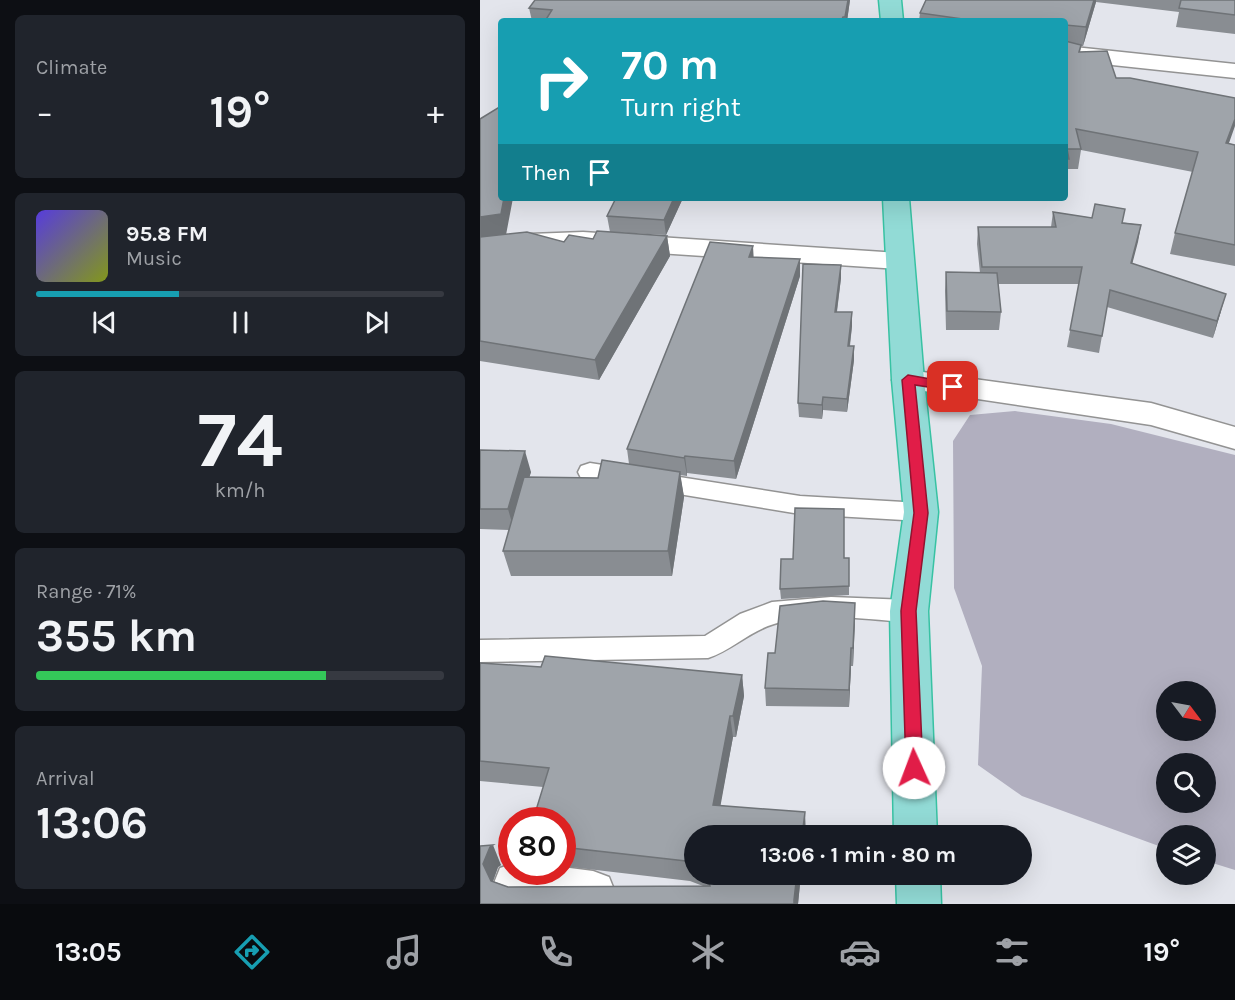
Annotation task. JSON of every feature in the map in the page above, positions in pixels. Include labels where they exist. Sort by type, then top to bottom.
[{"type":"highway","points":[[890,0],[892,18]]},
{"type":"highway","points":[[896,201],[908,380],[921,513],[909,611],[916,825]]},
{"type":"highway","points":[[918,885],[919,904]]},
{"type":"street","points":[[1068,53],[1235,71]]},
{"type":"street","points":[[480,248],[584,240],[899,261]]},
{"type":"street","points":[[908,380],[1151,414],[1235,438]]},
{"type":"street","points":[[533,885],[632,897]]},
{"type":"lane","points":[[590,472],[800,505],[921,513]]},
{"type":"lane","points":[[480,651],[708,648],[724,641],[754,619],[777,611],[796,608],[909,611]]},
{"type":"shaded area","points":[[1015,411],[1111,424],[1235,455],[1235,870],[1216,864],[1216,825],[1156,825],[1156,845],[1022,796],[978,765],[982,666],[954,588],[953,441],[970,415]]},
{"type":"building","points":[[535,0],[848,0],[845,17],[842,18],[547,18],[552,10],[529,8]]},
{"type":"building","points":[[926,0],[1094,0],[1086,27],[1068,25],[1068,18],[955,18],[920,13]]},
{"type":"building","points":[[1181,0],[1235,0],[1235,15],[1179,8]]},
{"type":"building","points":[[1068,42],[1081,45],[1079,52],[1107,51],[1116,78],[1130,78],[1235,98],[1235,119],[1226,143],[1235,145],[1235,245],[1175,233],[1198,152],[1076,129],[1081,149],[1068,149]]},
{"type":"building","points":[[498,108],[498,201],[503,201],[501,214],[480,217],[480,119]]},
{"type":"building","points":[[614,201],[673,201],[664,220],[607,216]]},
{"type":"building","points":[[1095,204],[1125,209],[1122,223],[1141,225],[1131,263],[1226,294],[1217,321],[1110,290],[1102,336],[1070,330],[1082,267],[982,267],[978,227],[1056,227],[1053,212],[1092,218]]},
{"type":"building","points":[[597,231],[667,236],[595,360],[480,341],[480,237],[527,232],[564,242],[569,235],[593,239]]},
{"type":"building","points":[[710,242],[753,246],[749,257],[800,259],[734,461],[685,456],[684,458],[627,449]]},
{"type":"building","points":[[803,264],[841,265],[835,312],[852,312],[848,346],[854,346],[847,399],[823,397],[822,405],[798,403]]},
{"type":"building","points":[[946,272],[997,273],[1001,312],[947,311]]},
{"type":"building","points":[[480,450],[525,451],[508,509],[480,509]]},
{"type":"building","points":[[602,460],[680,472],[668,551],[503,551],[524,477],[598,478]]},
{"type":"building","points":[[795,508],[844,509],[844,558],[849,558],[849,586],[780,589],[781,559],[793,559]]},
{"type":"building","points":[[823,601],[855,603],[849,690],[765,688],[768,653],[775,653],[780,606]]},
{"type":"building","points":[[545,656],[742,675],[733,716],[730,716],[713,805],[805,812],[803,825],[684,825],[684,861],[576,849],[576,807],[537,807],[549,768],[480,761],[480,663],[541,667]]},
{"type":"building","points":[[493,845],[483,864],[491,881],[508,887],[796,885],[794,904],[480,904],[480,846]]},
{"type":"route","points":[[914,768],[909,611],[921,513],[908,380],[953,387]]}]
